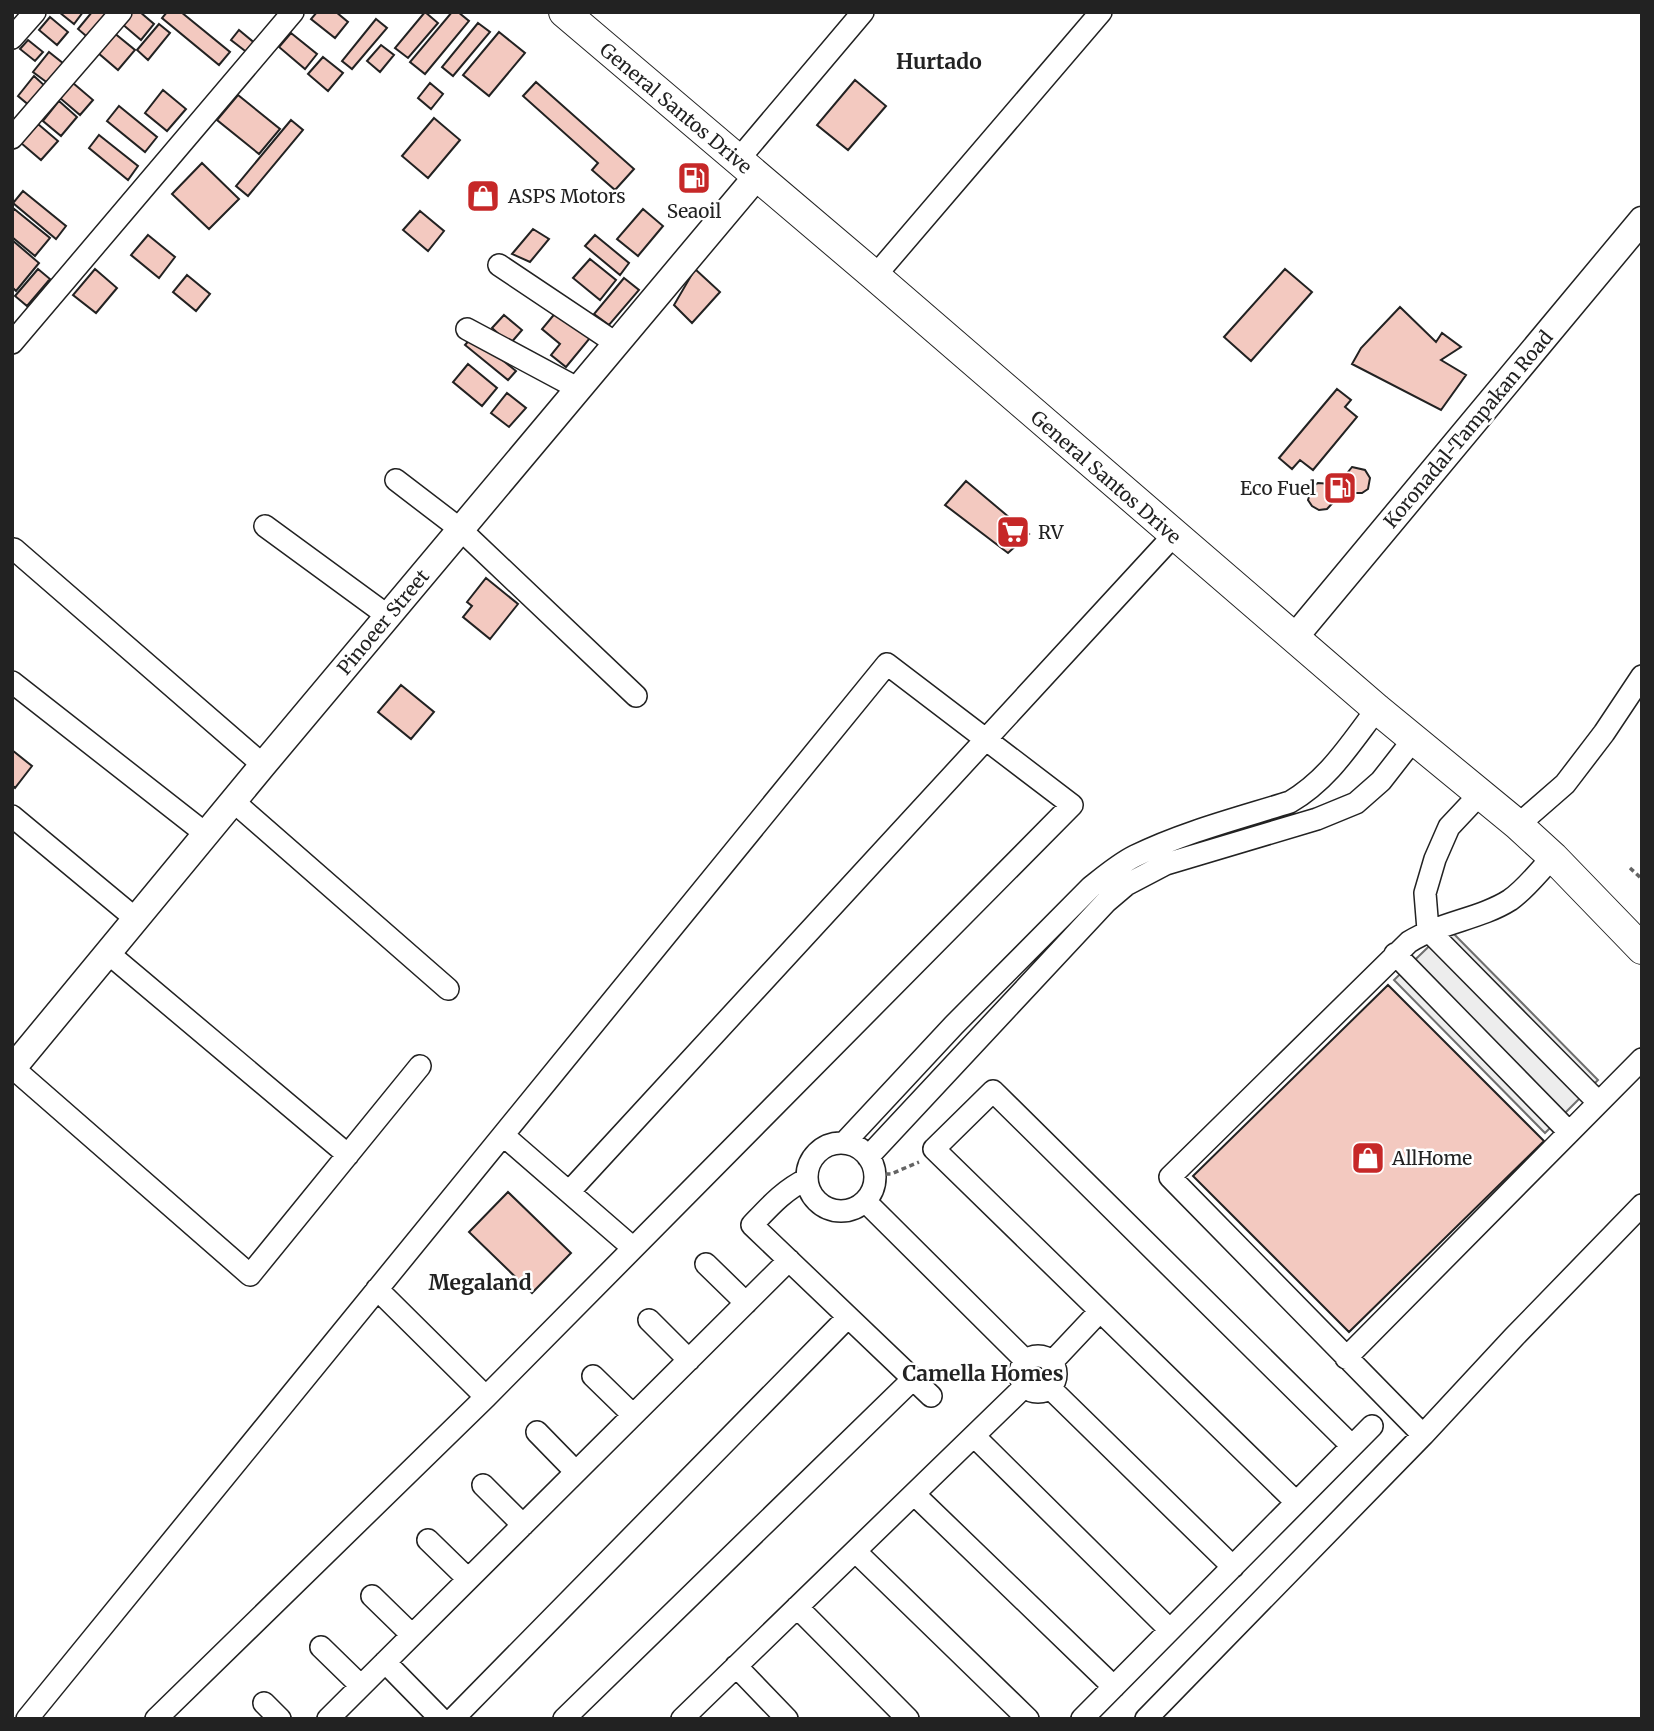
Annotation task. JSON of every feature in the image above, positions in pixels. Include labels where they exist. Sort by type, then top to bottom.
[{"type":"highway","name":"General Santos Drive","points":[[564,12],[1413,740],[1518,825],[1553,857],[1642,949]]},
{"type":"main road","name":"Pinoeer Street","points":[[13,1069],[233,801],[617,344],[747,168]]},
{"type":"main road","name":"Koronadal-Tampakan Road","points":[[1294,638],[1642,220]]},
{"type":"street","points":[[12,38],[35,12]]},
{"type":"street","points":[[12,138],[121,12]]},
{"type":"street","points":[[17,329],[293,12]]},
{"type":"street","points":[[747,168],[863,12]]},
{"type":"street","points":[[875,276],[1101,12]]},
{"type":"street","points":[[499,265],[617,344]]},
{"type":"street","points":[[467,329],[579,389]]},
{"type":"street","points":[[396,480],[460,529],[636,696]]},
{"type":"street","points":[[265,526],[388,615]]},
{"type":"street","points":[[569,1192],[1174,535]]},
{"type":"street","points":[[12,551],[14,549],[263,765]]},
{"type":"street","points":[[27,1719],[887,664],[1072,805],[486,1397],[156,1719]]},
{"type":"street","points":[[1518,825],[1565,784],[1604,733],[1642,676]]},
{"type":"street","points":[[12,682],[206,834]]},
{"type":"street","points":[[844,1143],[954,1025],[1091,887],[1134,856],[1290,802],[1308,791],[1323,779],[1377,709]]},
{"type":"street","points":[[872,1166],[1106,902],[1126,885],[1166,864],[1317,819],[1356,803],[1381,781],[1413,740]]},
{"type":"street","points":[[1480,794],[1449,827],[1434,859],[1425,893],[1429,930],[1598,1102]]},
{"type":"street","points":[[233,801],[448,989]]},
{"type":"street","points":[[12,816],[136,919]]},
{"type":"street","points":[[1423,1435],[1170,1177],[1409,942],[1429,930],[1488,911],[1512,899],[1553,857]]},
{"type":"street","points":[[108,953],[348,1154]]},
{"type":"street","points":[[1395,954],[1569,1132]]},
{"type":"street","points":[[1346,1358],[1642,1059]]},
{"type":"street","points":[[13,1069],[250,1275],[420,1066]]},
{"type":"street","points":[[1296,1502],[934,1149],[993,1091],[1352,1446]]},
{"type":"street","points":[[503,1135],[632,1247]]},
{"type":"street","points":[[844,1143],[862,1150],[872,1166],[871,1193],[865,1201],[848,1210],[829,1208],[814,1197],[807,1179],[811,1160],[817,1153],[825,1147],[844,1143]]},
{"type":"street","points":[[807,1179],[791,1186],[779,1196],[752,1225],[931,1396]]},
{"type":"street","points":[[865,1201],[1025,1360]]},
{"type":"street","points":[[1146,1719],[1423,1435],[1514,1336],[1642,1205]]},
{"type":"street","points":[[328,1719],[789,1260]]},
{"type":"street","points":[[706,1264],[746,1303]]},
{"type":"street","points":[[377,1289],[486,1397]]},
{"type":"street","points":[[1052,1362],[1100,1311]]},
{"type":"street","points":[[453,1719],[848,1317]]},
{"type":"street","points":[[649,1320],[689,1360]]},
{"type":"street","points":[[1039,1356],[1052,1362],[1057,1375],[1051,1388],[1037,1393],[1024,1387],[1019,1373],[1025,1360],[1039,1356]]},
{"type":"street","points":[[593,1376],[633,1415]]},
{"type":"street","points":[[564,1719],[913,1379]]},
{"type":"street","points":[[682,1719],[1024,1387]]},
{"type":"street","points":[[1051,1388],[1233,1567]]},
{"type":"street","points":[[1082,1719],[1371,1426]]},
{"type":"street","points":[[537,1432],[576,1472]]},
{"type":"street","points":[[974,1436],[1170,1630]]},
{"type":"street","points":[[483,1485],[523,1525]]},
{"type":"street","points":[[914,1494],[1114,1686]]},
{"type":"street","points":[[428,1540],[468,1579]]},
{"type":"street","points":[[855,1551],[1028,1719]]},
{"type":"street","points":[[372,1596],[412,1635]]},
{"type":"street","points":[[797,1607],[908,1719]]},
{"type":"street","points":[[321,1647],[360,1686]]},
{"type":"street","points":[[385,1662],[441,1719]]},
{"type":"street","points":[[736,1666],[787,1719]]},
{"type":"street","points":[[264,1703],[280,1719]]},
{"type":"path","points":[[1630,868],[1642,879]]},
{"type":"path","points":[[872,1166],[891,1174],[918,1163],[934,1149]]},
{"type":"shaded area","points":[[1448,928],[1598,1080],[1545,1133],[1394,980]]},
{"type":"building","points":[[59,12],[83,12],[74,24]]},
{"type":"building","points":[[92,12],[104,12],[111,18],[92,41],[78,29]]},
{"type":"building","points":[[131,12],[140,12],[154,24],[141,40],[121,23]]},
{"type":"building","points":[[167,12],[181,12],[230,52],[219,65],[162,18]]},
{"type":"building","points":[[317,12],[336,12],[348,22],[335,38],[311,19]]},
{"type":"building","points":[[425,12],[438,23],[408,58],[395,48]]},
{"type":"building","points":[[452,12],[458,12],[469,21],[425,74],[410,62]]},
{"type":"building","points":[[50,17],[68,32],[57,45],[39,30]]},
{"type":"building","points":[[376,19],[387,28],[352,69],[342,61]]},
{"type":"building","points":[[478,23],[490,32],[453,76],[442,67]]},
{"type":"building","points":[[159,24],[170,33],[148,60],[137,50]]},
{"type":"building","points":[[239,30],[257,45],[249,54],[231,40]]},
{"type":"building","points":[[113,32],[135,50],[118,70],[97,52]]},
{"type":"building","points":[[499,32],[525,53],[489,96],[463,75]]},
{"type":"building","points":[[291,33],[317,54],[305,69],[279,47]]},
{"type":"building","points":[[28,40],[43,52],[35,61],[20,49]]},
{"type":"building","points":[[381,45],[394,55],[380,72],[367,61]]},
{"type":"building","points":[[49,52],[69,68],[53,87],[33,72]]},
{"type":"building","points":[[323,57],[343,73],[328,91],[308,74]]},
{"type":"building","points":[[34,76],[46,87],[30,106],[18,96]]},
{"type":"building","points":[[855,80],[886,106],[848,150],[817,125]]},
{"type":"building","points":[[536,82],[634,169],[615,190],[592,170],[598,163],[523,96]]},
{"type":"building","points":[[73,83],[93,100],[80,115],[60,98]]},
{"type":"building","points":[[430,83],[443,94],[431,109],[418,98]]},
{"type":"building","points":[[163,90],[186,109],[167,131],[145,113]]},
{"type":"building","points":[[238,95],[280,129],[259,154],[217,120]]},
{"type":"building","points":[[59,101],[77,117],[61,136],[43,121]]},
{"type":"building","points":[[119,106],[157,137],[145,152],[107,121]]},
{"type":"building","points":[[434,118],[460,140],[428,178],[402,156]]},
{"type":"building","points":[[291,120],[303,130],[248,196],[236,186]]},
{"type":"building","points":[[38,124],[58,141],[41,160],[21,143]]},
{"type":"building","points":[[99,135],[138,166],[128,180],[89,148]]},
{"type":"building","points":[[202,163],[239,199],[209,229],[172,194]]},
{"type":"building","points":[[23,191],[66,226],[56,239],[13,203]]},
{"type":"building","points":[[13,208],[50,238],[35,256],[12,237]]},
{"type":"building","points":[[643,209],[663,226],[638,256],[617,239]]},
{"type":"building","points":[[420,211],[444,231],[428,251],[403,230]]},
{"type":"building","points":[[533,229],[549,239],[530,262],[512,254]]},
{"type":"building","points":[[148,235],[175,257],[159,278],[131,255]]},
{"type":"building","points":[[595,235],[629,263],[620,275],[585,246]]},
{"type":"building","points":[[12,240],[39,263],[16,291],[12,287]]},
{"type":"building","points":[[590,259],[616,280],[600,300],[573,278]]},
{"type":"building","points":[[38,269],[50,279],[27,306],[15,296]]},
{"type":"building","points":[[95,269],[117,288],[96,313],[73,295]]},
{"type":"building","points":[[695,269],[720,292],[692,323],[674,305]]},
{"type":"building","points":[[1285,269],[1312,292],[1251,361],[1224,337]]},
{"type":"building","points":[[187,275],[210,294],[196,311],[173,292]]},
{"type":"building","points":[[624,278],[639,290],[609,325],[594,314]]},
{"type":"building","points":[[1400,307],[1436,342],[1442,333],[1461,347],[1441,360],[1466,375],[1441,410],[1352,364],[1361,348]]},
{"type":"building","points":[[557,311],[590,338],[566,367],[551,355],[560,344],[542,329]]},
{"type":"building","points":[[504,315],[522,330],[510,344],[492,328]]},
{"type":"building","points":[[473,336],[516,371],[508,380],[465,345]]},
{"type":"building","points":[[468,364],[497,388],[482,406],[453,382]]},
{"type":"building","points":[[1337,389],[1351,400],[1345,407],[1357,417],[1313,470],[1300,460],[1292,469],[1279,458]]},
{"type":"building","points":[[507,393],[526,408],[509,427],[491,413]]},
{"type":"building","name":"Eco Fuel","points":[[1352,467],[1365,470],[1370,478],[1368,489],[1362,493],[1345,493],[1327,509],[1319,510],[1312,506],[1308,500],[1312,487],[1318,483],[1340,482]]},
{"type":"building","points":[[966,481],[1029,534],[1008,553],[945,505]]},
{"type":"building","points":[[486,578],[518,604],[490,639],[463,617],[472,606],[467,602]]},
{"type":"building","points":[[401,685],[434,712],[411,739],[378,712]]},
{"type":"building","points":[[12,750],[32,766],[15,788],[12,785]]},
{"type":"building","points":[[1388,985],[1544,1141],[1349,1332],[1193,1176]]},
{"type":"building","points":[[508,1192],[571,1253],[532,1293],[469,1232]]},
{"type":"place","name":"Seaoil","points":[[694,178]]},
{"type":"place","name":"ASPS Motors","points":[[483,196]]},
{"type":"place","name":"Eco Fuel","points":[[1340,488]]},
{"type":"place","name":"RV","points":[[1013,532]]},
{"type":"place","name":"AllHome","points":[[1368,1158]]},
{"type":"district","name":"Hurtado","points":[[939,62]]},
{"type":"district","name":"Megaland","points":[[480,1283]]},
{"type":"district","name":"Camella Homes","points":[[983,1374]]}]
